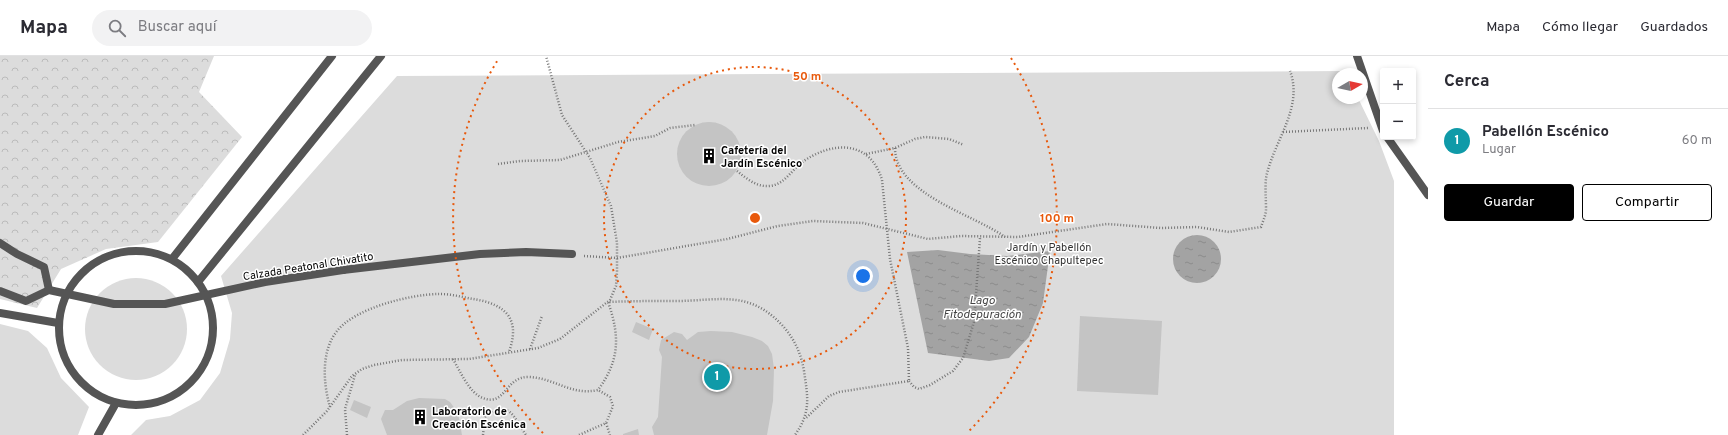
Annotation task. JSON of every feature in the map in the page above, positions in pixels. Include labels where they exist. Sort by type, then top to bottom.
[{"type":"street","points":[[172,259],[332,56]]},
{"type":"street","points":[[198,282],[381,56]]},
{"type":"street","points":[[1357,56],[1380,122]]},
{"type":"street","points":[[1389,140],[1428,195]]},
{"type":"street","points":[[0,243],[17,254],[44,267],[50,290],[26,301],[0,291]]},
{"type":"street","points":[[122,251],[148,251],[172,259],[186,269],[198,282],[205,293],[210,306],[213,326],[211,346],[204,364],[192,381],[176,394],[157,402],[136,405],[116,403],[92,392],[73,373],[62,349],[58,323],[64,298],[78,276],[98,260],[122,251]]},
{"type":"street","name":"Calzada Peatonal Chivatito","points":[[50,290],[114,304],[165,304],[265,282],[343,270],[480,254],[526,252],[572,254]]},
{"type":"street","points":[[0,313],[58,323]]},
{"type":"street","points":[[98,435],[116,403]]},
{"type":"path","points":[[303,435],[330,407],[355,375],[362,369],[390,361],[454,359],[530,349],[560,339],[608,302],[616,286],[617,258],[617,243],[611,206],[586,152],[562,115],[546,56]]},
{"type":"path","points":[[572,254],[617,258],[727,239],[778,226],[813,221],[863,223],[928,239],[962,236],[980,238],[1037,235],[1107,224],[1161,228],[1197,227],[1229,232],[1261,227],[1266,210],[1266,177],[1283,132],[1290,118],[1293,80],[1290,71]]},
{"type":"path","points":[[498,164],[520,161],[552,161],[618,142],[655,136],[670,128],[695,125]]},
{"type":"path","points":[[1283,132],[1372,128]]},
{"type":"path","points":[[737,171],[750,181],[769,186],[779,184],[800,164],[826,150],[846,147],[866,154],[895,148],[915,139],[933,137],[956,141],[964,145]]},
{"type":"path","points":[[895,148],[895,156],[898,164],[911,181],[958,213],[992,229],[1005,237]]},
{"type":"path","points":[[866,154],[879,170],[882,180],[890,259],[908,348],[909,380],[919,389],[930,385],[953,371],[963,358],[974,322],[978,294],[980,238]]},
{"type":"path","points":[[330,407],[325,381],[325,365],[328,348],[336,332],[348,320],[356,315],[398,300],[442,294],[486,301],[494,304],[507,314],[511,321],[514,338],[508,353]]},
{"type":"path","points":[[608,302],[733,299],[753,303],[763,308],[777,320],[790,335],[800,353],[808,400],[804,419],[795,435]]},
{"type":"path","points":[[598,390],[610,372],[617,344],[608,302]]},
{"type":"path","points":[[530,349],[542,316]]},
{"type":"path","points":[[454,359],[467,384],[480,397],[490,401],[499,397],[512,382],[520,378],[538,378],[578,392],[598,390],[610,398],[612,406],[606,423],[610,435]]},
{"type":"path","points":[[347,435],[345,409],[355,375]]},
{"type":"path","points":[[804,419],[829,396],[839,392],[909,380]]},
{"type":"path","points":[[483,435],[485,417],[494,410],[505,409],[513,413],[526,435]]},
{"type":"path","points":[[578,435],[606,423]]},
{"type":"green space","points":[[0,56],[214,56],[199,92],[242,137],[158,242],[106,249],[61,269],[37,308],[0,299]]},
{"type":"green space","name":"Jardín y Pabellón Escénico Chapultepec","points":[[1332,71],[1332,104],[1361,104],[1379,141],[1394,181],[1394,435],[131,435],[146,420],[170,416],[200,400],[220,373],[230,339],[232,313],[221,276],[397,76]]},
{"type":"green space","points":[[136,278],[155,282],[172,293],[183,310],[187,329],[183,348],[172,365],[155,376],[136,380],[117,376],[100,365],[89,348],[85,329],[89,310],[100,293],[117,282]]},
{"type":"green space","points":[[0,324],[28,331],[47,348],[61,378],[89,407],[78,435],[0,435]]},
{"type":"water","points":[[1197,235],[1206,237],[1214,242],[1219,250],[1221,259],[1219,268],[1214,276],[1206,281],[1197,283],[1188,281],[1180,276],[1175,268],[1173,259],[1175,250],[1180,242],[1188,237]]},
{"type":"water","name":"Lago Fitodepuración","points":[[938,250],[970,254],[1007,256],[1050,251],[1043,303],[1029,337],[1009,358],[989,361],[928,353],[907,252]]},
{"type":"building","name":"Cafetería del Jardín Escénico","points":[[709,122],[721,124],[732,131],[739,142],[741,154],[739,166],[732,177],[721,184],[709,186],[697,184],[686,177],[679,166],[677,154],[679,142],[686,131],[697,124]]},
{"type":"building","points":[[1080,316],[1162,321],[1158,395],[1077,391]]},
{"type":"building","points":[[636,322],[653,329],[649,340],[632,332]]},
{"type":"building","points":[[674,332],[682,334],[687,340],[698,332],[732,332],[752,337],[762,341],[768,346],[772,354],[774,369],[773,401],[767,435],[654,435],[652,427],[658,417],[662,357],[659,350],[661,340]]},
{"type":"building","name":"Laboratorio de Creación Escénica","points":[[419,398],[445,399],[450,402],[458,413],[462,435],[387,435],[381,419],[385,410],[393,410],[407,401]]},
{"type":"building","points":[[354,400],[371,407],[367,418],[350,410]]},
{"type":"building","points":[[638,429],[639,435],[623,435],[623,434]]},
{"type":"place","name":"Cafetería del Jardín Escénico","points":[[709,156]]},
{"type":"place","name":"Pabellón Escénico","points":[[717,377]]},
{"type":"place","name":"Laboratorio de Creación Escénica","points":[[420,417]]}]
